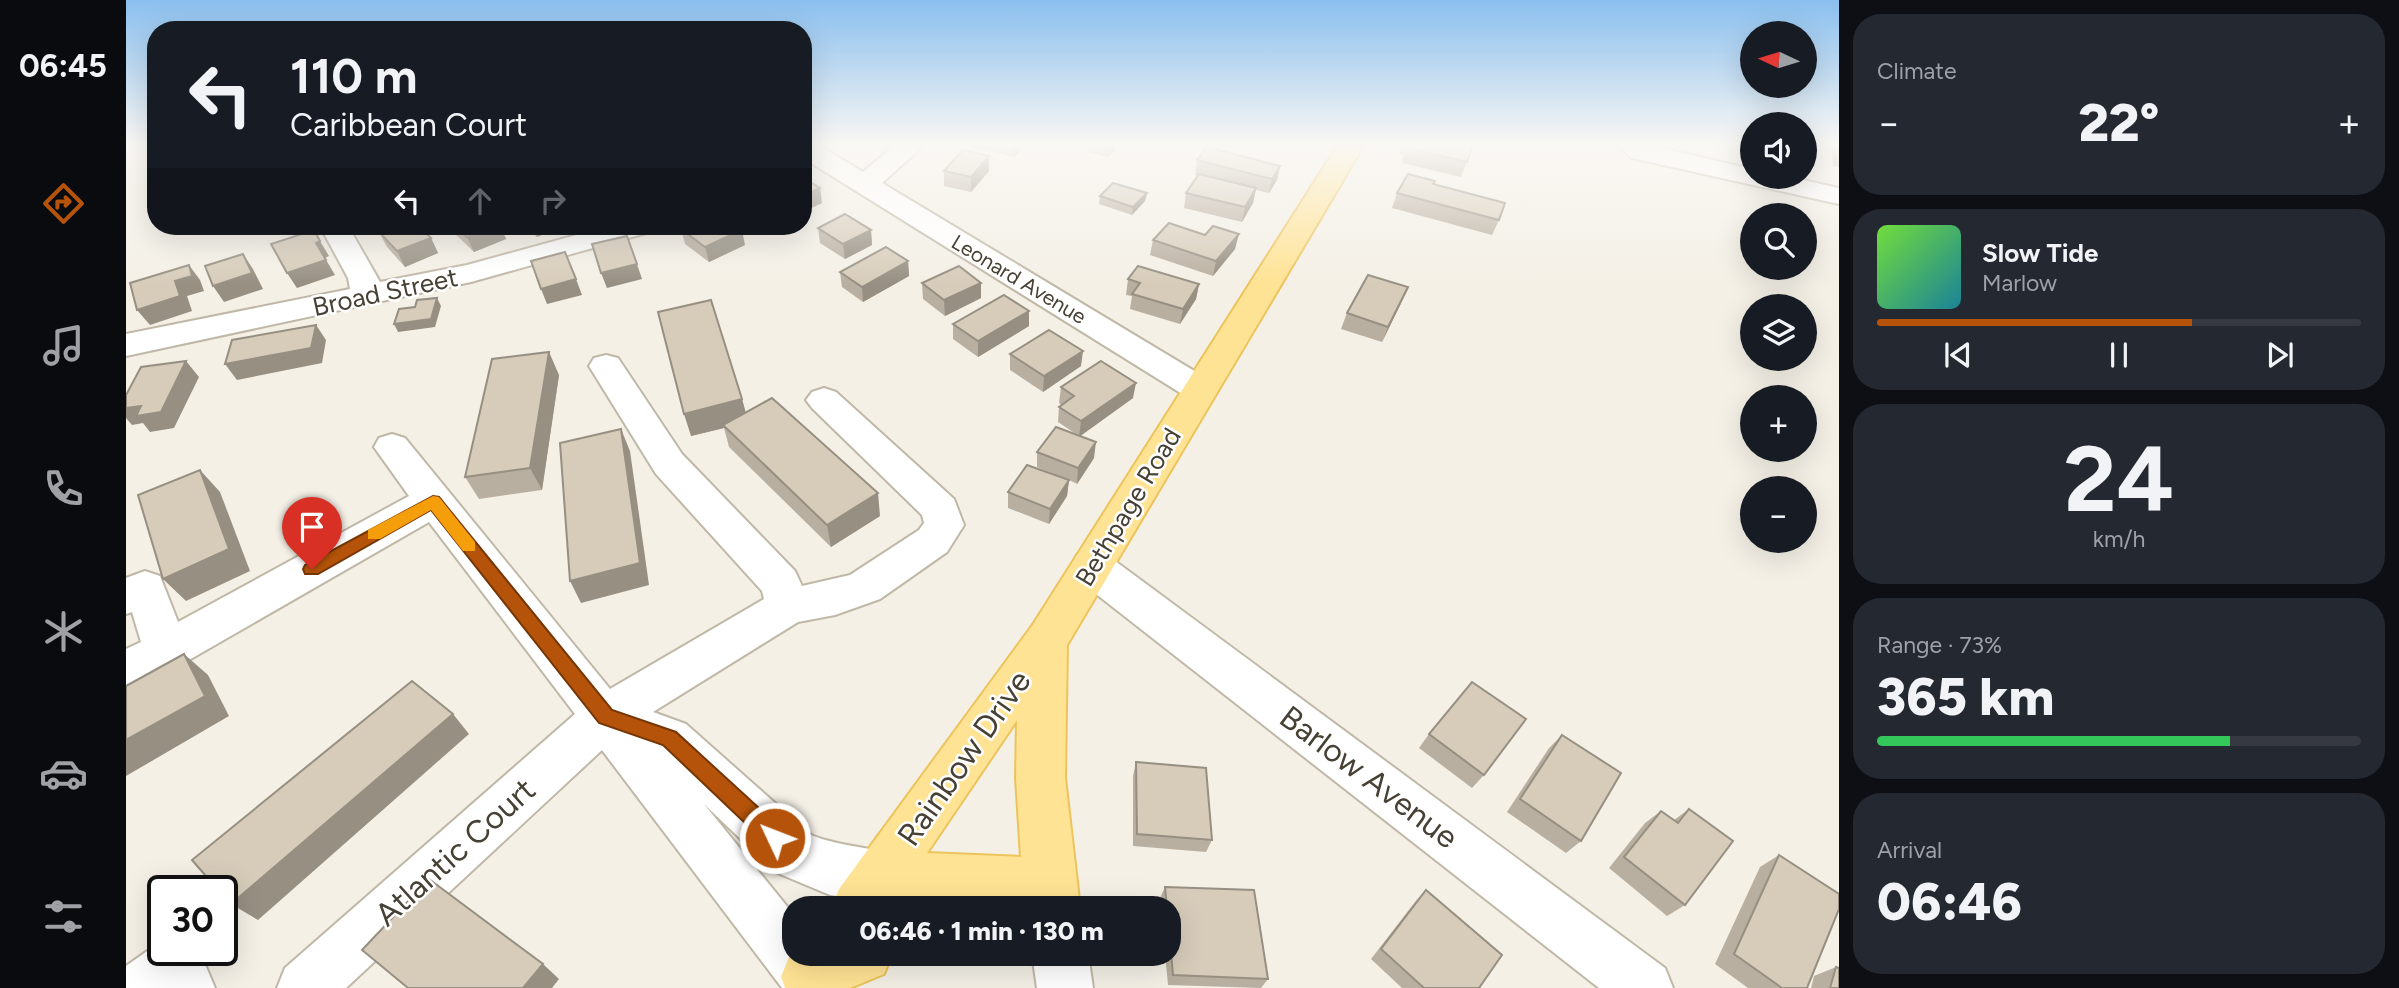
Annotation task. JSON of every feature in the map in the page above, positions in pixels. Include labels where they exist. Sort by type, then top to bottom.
[{"type":"main road","name":"Bethpage Road","points":[[1051,896],[1040,784],[1038,701],[1047,639],[1322,191]]},
{"type":"main road","name":"Rainbow Drive","points":[[870,892],[1047,639]]},
{"type":"main road","name":"Rainbow Drive","points":[[870,892],[1015,896]]},
{"type":"main road","points":[[812,973],[831,966]]},
{"type":"street","name":"Leonard Avenue","points":[[877,191],[1199,388]]},
{"type":"street","points":[[1817,191],[1839,196]]},
{"type":"street","points":[[339,235],[363,278],[366,286],[363,296]]},
{"type":"street","name":"Broad Street","points":[[126,345],[471,273],[608,235]]},
{"type":"street","points":[[606,366],[669,464],[780,583],[788,606],[835,598],[865,587],[933,541],[944,525],[940,509],[824,400]]},
{"type":"street","points":[[392,447],[433,502],[812,973]]},
{"type":"street","points":[[126,670],[166,651],[433,502]]},
{"type":"street","name":"Barlow Avenue","points":[[1093,566],[1645,988]]},
{"type":"street","points":[[126,597],[145,588],[166,651]]},
{"type":"street","name":"Atlantic Court","points":[[305,988],[605,717],[788,606]]},
{"type":"street","points":[[605,717],[669,739],[793,854],[830,869],[870,892]]},
{"type":"street","points":[[143,988],[176,961],[187,988]]},
{"type":"street","points":[[1062,966],[1065,988]]},
{"type":"building","points":[[1105,191],[1147,193],[1133,207],[1100,196]]},
{"type":"building","points":[[1187,191],[1254,191],[1245,207],[1186,193]]},
{"type":"building","points":[[1460,191],[1505,203],[1499,220],[1397,193]]},
{"type":"building","points":[[845,214],[871,230],[843,244],[818,228]]},
{"type":"building","points":[[1169,223],[1205,235],[1213,226],[1239,234],[1216,261],[1153,240]]},
{"type":"building","points":[[299,235],[317,235],[320,241],[316,243],[326,260],[287,273],[271,244]]},
{"type":"building","points":[[382,235],[428,235],[431,238],[397,251]]},
{"type":"building","points":[[689,235],[731,235],[705,247]]},
{"type":"building","points":[[627,236],[637,264],[601,273],[592,244]]},
{"type":"building","points":[[886,247],[908,261],[862,287],[840,272]]},
{"type":"building","points":[[565,252],[576,279],[541,289],[531,261]]},
{"type":"building","points":[[243,254],[252,273],[213,286],[205,266]]},
{"type":"building","points":[[189,265],[192,276],[175,281],[180,296],[137,310],[130,283]]},
{"type":"building","points":[[959,266],[981,283],[944,300],[922,283]]},
{"type":"building","points":[[1138,266],[1199,284],[1183,309],[1132,294],[1140,283],[1128,279]]},
{"type":"building","points":[[1368,275],[1408,287],[1388,327],[1347,313]]},
{"type":"building","points":[[1004,295],[1029,311],[978,341],[953,324]]},
{"type":"building","points":[[437,298],[431,319],[394,324],[399,309],[415,307],[417,300]]},
{"type":"building","points":[[711,300],[742,399],[684,414],[658,312]]},
{"type":"building","points":[[316,325],[311,348],[225,364],[232,340]]},
{"type":"building","points":[[1049,330],[1083,351],[1044,376],[1010,354]]},
{"type":"building","points":[[549,352],[530,468],[465,477],[492,359]]},
{"type":"building","points":[[186,361],[161,412],[136,416],[141,406],[126,408],[126,395],[141,367]]},
{"type":"building","points":[[1101,361],[1136,383],[1081,421],[1059,407],[1074,396],[1061,387]]},
{"type":"building","points":[[772,398],[878,493],[827,525],[723,425]]},
{"type":"building","points":[[1056,427],[1096,442],[1078,468],[1037,452]]},
{"type":"building","points":[[621,429],[640,563],[570,581],[560,443]]},
{"type":"building","points":[[1027,465],[1069,480],[1050,509],[1008,492]]},
{"type":"building","points":[[200,470],[229,549],[163,579],[138,495]]},
{"type":"building","points":[[184,654],[205,696],[126,740],[126,686]]},
{"type":"building","points":[[412,681],[453,714],[238,898],[238,875],[205,875],[192,860]]},
{"type":"building","points":[[1472,682],[1526,719],[1484,775],[1429,734]]},
{"type":"building","points":[[1562,735],[1621,773],[1581,841],[1520,799]]},
{"type":"building","points":[[1136,762],[1206,768],[1212,840],[1137,834]]},
{"type":"building","points":[[1689,809],[1733,841],[1685,905],[1624,857],[1661,811],[1678,823]]},
{"type":"building","points":[[1779,855],[1839,894],[1839,909],[1807,988],[1782,988],[1734,954]]},
{"type":"building","points":[[429,879],[543,964],[523,988],[408,988],[362,950]]},
{"type":"building","points":[[1165,887],[1254,890],[1268,979],[1173,975],[1172,966],[1181,966],[1181,896],[1166,896]]},
{"type":"building","points":[[1426,890],[1502,955],[1479,988],[1424,988],[1381,949]]},
{"type":"building","points":[[1836,967],[1839,968],[1839,988],[1830,988]]},
{"type":"slow traffic","points":[[374,534],[433,502],[469,547]]},
{"type":"route","points":[[312,569],[433,502],[605,717],[669,739],[775,838]]}]
